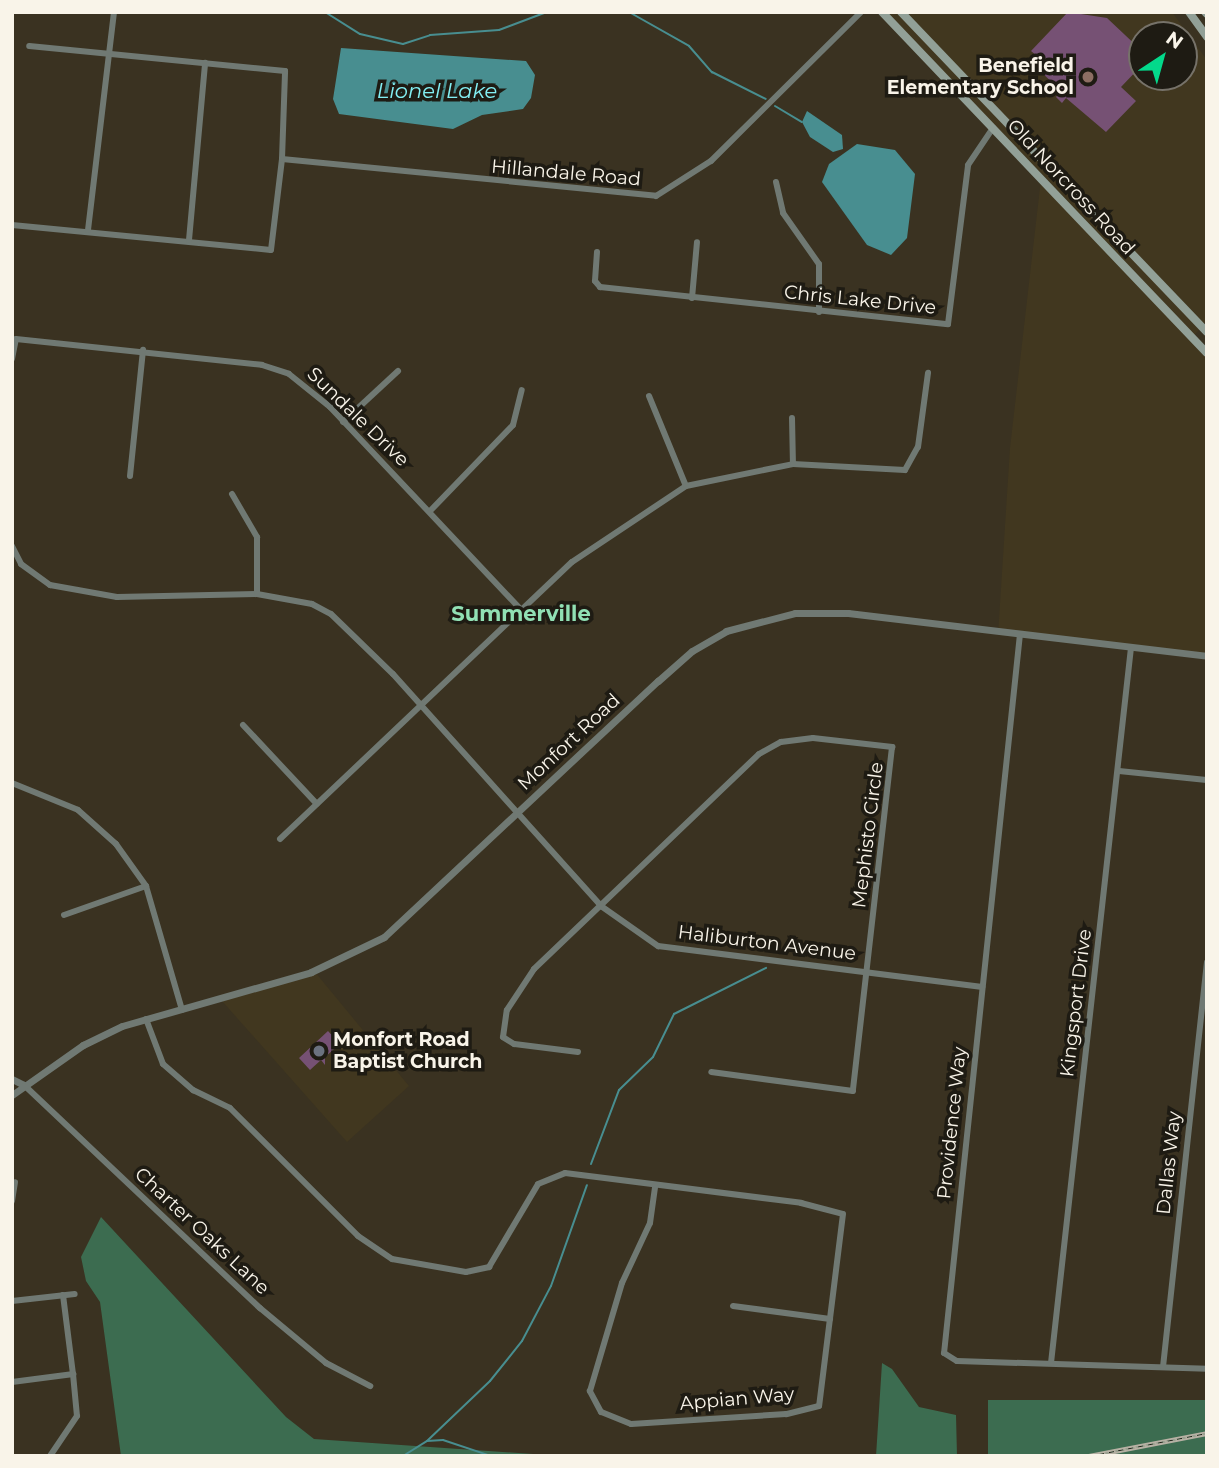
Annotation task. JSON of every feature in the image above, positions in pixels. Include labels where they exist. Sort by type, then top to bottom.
[{"type":"main road","name":"Old Norcross Road","points":[[882,12],[1207,353]]},
{"type":"main road","name":"Old Norcross Road","points":[[901,12],[1207,332]]},
{"type":"main road","points":[[1189,12],[1207,37]]},
{"type":"street","points":[[88,230],[114,12]]},
{"type":"street","name":"Hillandale Road","points":[[282,159],[656,196],[710,161],[861,12]]},
{"type":"street","points":[[12,225],[88,230],[271,250],[282,159],[285,71],[111,52],[29,47]]},
{"type":"street","points":[[190,240],[205,64]]},
{"type":"street","name":"Chris Lake Drive","points":[[597,252],[594,281],[600,288],[948,324],[953,316],[968,165],[993,128]]},
{"type":"street","points":[[776,182],[783,213],[819,264],[819,312]]},
{"type":"street","points":[[692,298],[697,242]]},
{"type":"street","name":"Sundale Drive","points":[[12,359],[16,338],[143,350],[279,370],[312,390],[431,510],[521,610]]},
{"type":"street","points":[[130,476],[143,350]]},
{"type":"street","points":[[343,422],[398,371]]},
{"type":"street","points":[[280,839],[572,562],[686,486],[793,464],[905,470],[918,447],[928,373]]},
{"type":"street","points":[[431,510],[513,425],[522,390]]},
{"type":"street","points":[[649,396],[686,486]]},
{"type":"street","points":[[792,418],[793,464]]},
{"type":"street","points":[[232,494],[257,537],[257,594]]},
{"type":"street","points":[[12,546],[21,564],[50,585],[117,597],[257,594],[312,604],[331,614],[519,811]]},
{"type":"street","name":"Monfort Road","points":[[12,1095],[83,1045],[146,1019],[311,972],[384,937],[692,650],[726,631],[816,612],[1207,656]]},
{"type":"street","name":"Providence Way","points":[[1020,634],[944,1353],[957,1361],[1207,1369]]},
{"type":"street","name":"Kingsport Drive","points":[[1051,1363],[1131,647]]},
{"type":"street","points":[[243,725],[317,804]]},
{"type":"street","name":"Mephisto Circle","points":[[578,1052],[514,1044],[502,1031],[522,983],[601,906],[759,754],[781,742],[813,738],[883,743],[892,747],[853,1091],[711,1072]]},
{"type":"street","points":[[1119,771],[1207,780]]},
{"type":"street","points":[[12,783],[78,810],[116,844],[146,886],[182,1010]]},
{"type":"street","name":"Haliburton Avenue","points":[[519,811],[601,906],[658,946],[982,987]]},
{"type":"street","points":[[64,915],[146,886]]},
{"type":"street","name":"Dallas Way","points":[[1163,1367],[1207,962]]},
{"type":"street","name":"Appian Way","points":[[146,1019],[163,1064],[193,1090],[230,1108],[358,1236],[392,1259],[466,1272],[489,1267],[538,1184],[565,1173],[801,1203],[843,1214],[819,1406],[786,1414],[631,1424],[601,1412],[590,1391],[622,1283],[650,1223],[655,1186]]},
{"type":"street","points":[[12,1079],[24,1085]]},
{"type":"street","name":"Charter Oaks Lane","points":[[24,1085],[260,1308],[326,1363],[370,1386]]},
{"type":"street","points":[[12,1201],[15,1182]]},
{"type":"street","points":[[12,1301],[75,1294]]},
{"type":"street","points":[[50,1456],[77,1416],[63,1295]]},
{"type":"street","points":[[733,1306],[830,1319]]},
{"type":"street","points":[[12,1382],[73,1374]]},
{"type":"shaded area","points":[[884,12],[1172,12],[1179,21],[1128,21],[1128,91],[1198,91],[1198,48],[1207,60],[1207,320],[1193,337],[1207,351],[1207,657],[998,635],[1010,448],[1041,179]]},
{"type":"shaded area","points":[[315,972],[409,1086],[347,1142],[222,1001]]},
{"type":"green space","points":[[101,1217],[286,1417],[314,1439],[562,1456],[121,1456],[100,1302],[86,1281],[81,1257]]},
{"type":"green space","points":[[882,1363],[892,1369],[919,1407],[956,1415],[957,1456],[876,1456]]},
{"type":"green space","points":[[988,1400],[1207,1400],[1207,1456],[988,1456]]},
{"type":"water","name":"Lionel Lake","points":[[341,48],[526,61],[535,75],[531,98],[523,109],[482,115],[453,129],[339,114],[333,99]]},
{"type":"water","points":[[807,111],[842,135],[843,149],[833,152],[810,137],[802,122]]},
{"type":"water","points":[[857,144],[895,150],[915,174],[907,238],[891,255],[867,245],[822,182],[829,164]]},
{"type":"building","name":"Benefield Elementary School","points":[[1068,12],[1107,18],[1128,38],[1128,80],[1121,87],[1136,101],[1106,132],[1066,98],[1062,103],[1056,97],[1061,91],[1037,68],[1043,61],[1031,51]]},
{"type":"building","name":"Monfort Road Baptist Church","points":[[328,1031],[340,1044],[325,1057],[325,1065],[321,1060],[310,1070],[299,1058]]},
{"type":"waterway","points":[[325,12],[360,34],[403,44],[430,35],[499,30],[547,12]]},
{"type":"waterway","points":[[629,12],[689,46],[712,72],[766,99]]},
{"type":"waterway","points":[[775,106],[802,122]]},
{"type":"waterway","points":[[800,954],[814,943]]},
{"type":"waterway","points":[[591,1164],[619,1090],[653,1057],[674,1014],[766,968]]},
{"type":"waterway","points":[[427,1441],[490,1381],[522,1341],[551,1286],[587,1185]]},
{"type":"waterway","points":[[403,1456],[427,1441],[443,1440],[491,1456]]},
{"type":"railway","points":[[1089,1456],[1207,1433]]},
{"type":"place","name":"Benefield Elementary School","points":[[1088,77]]},
{"type":"place","name":"Monfort Road Baptist Church","points":[[319,1051]]},
{"type":"district","name":"Summerville","points":[[521,614]]}]
